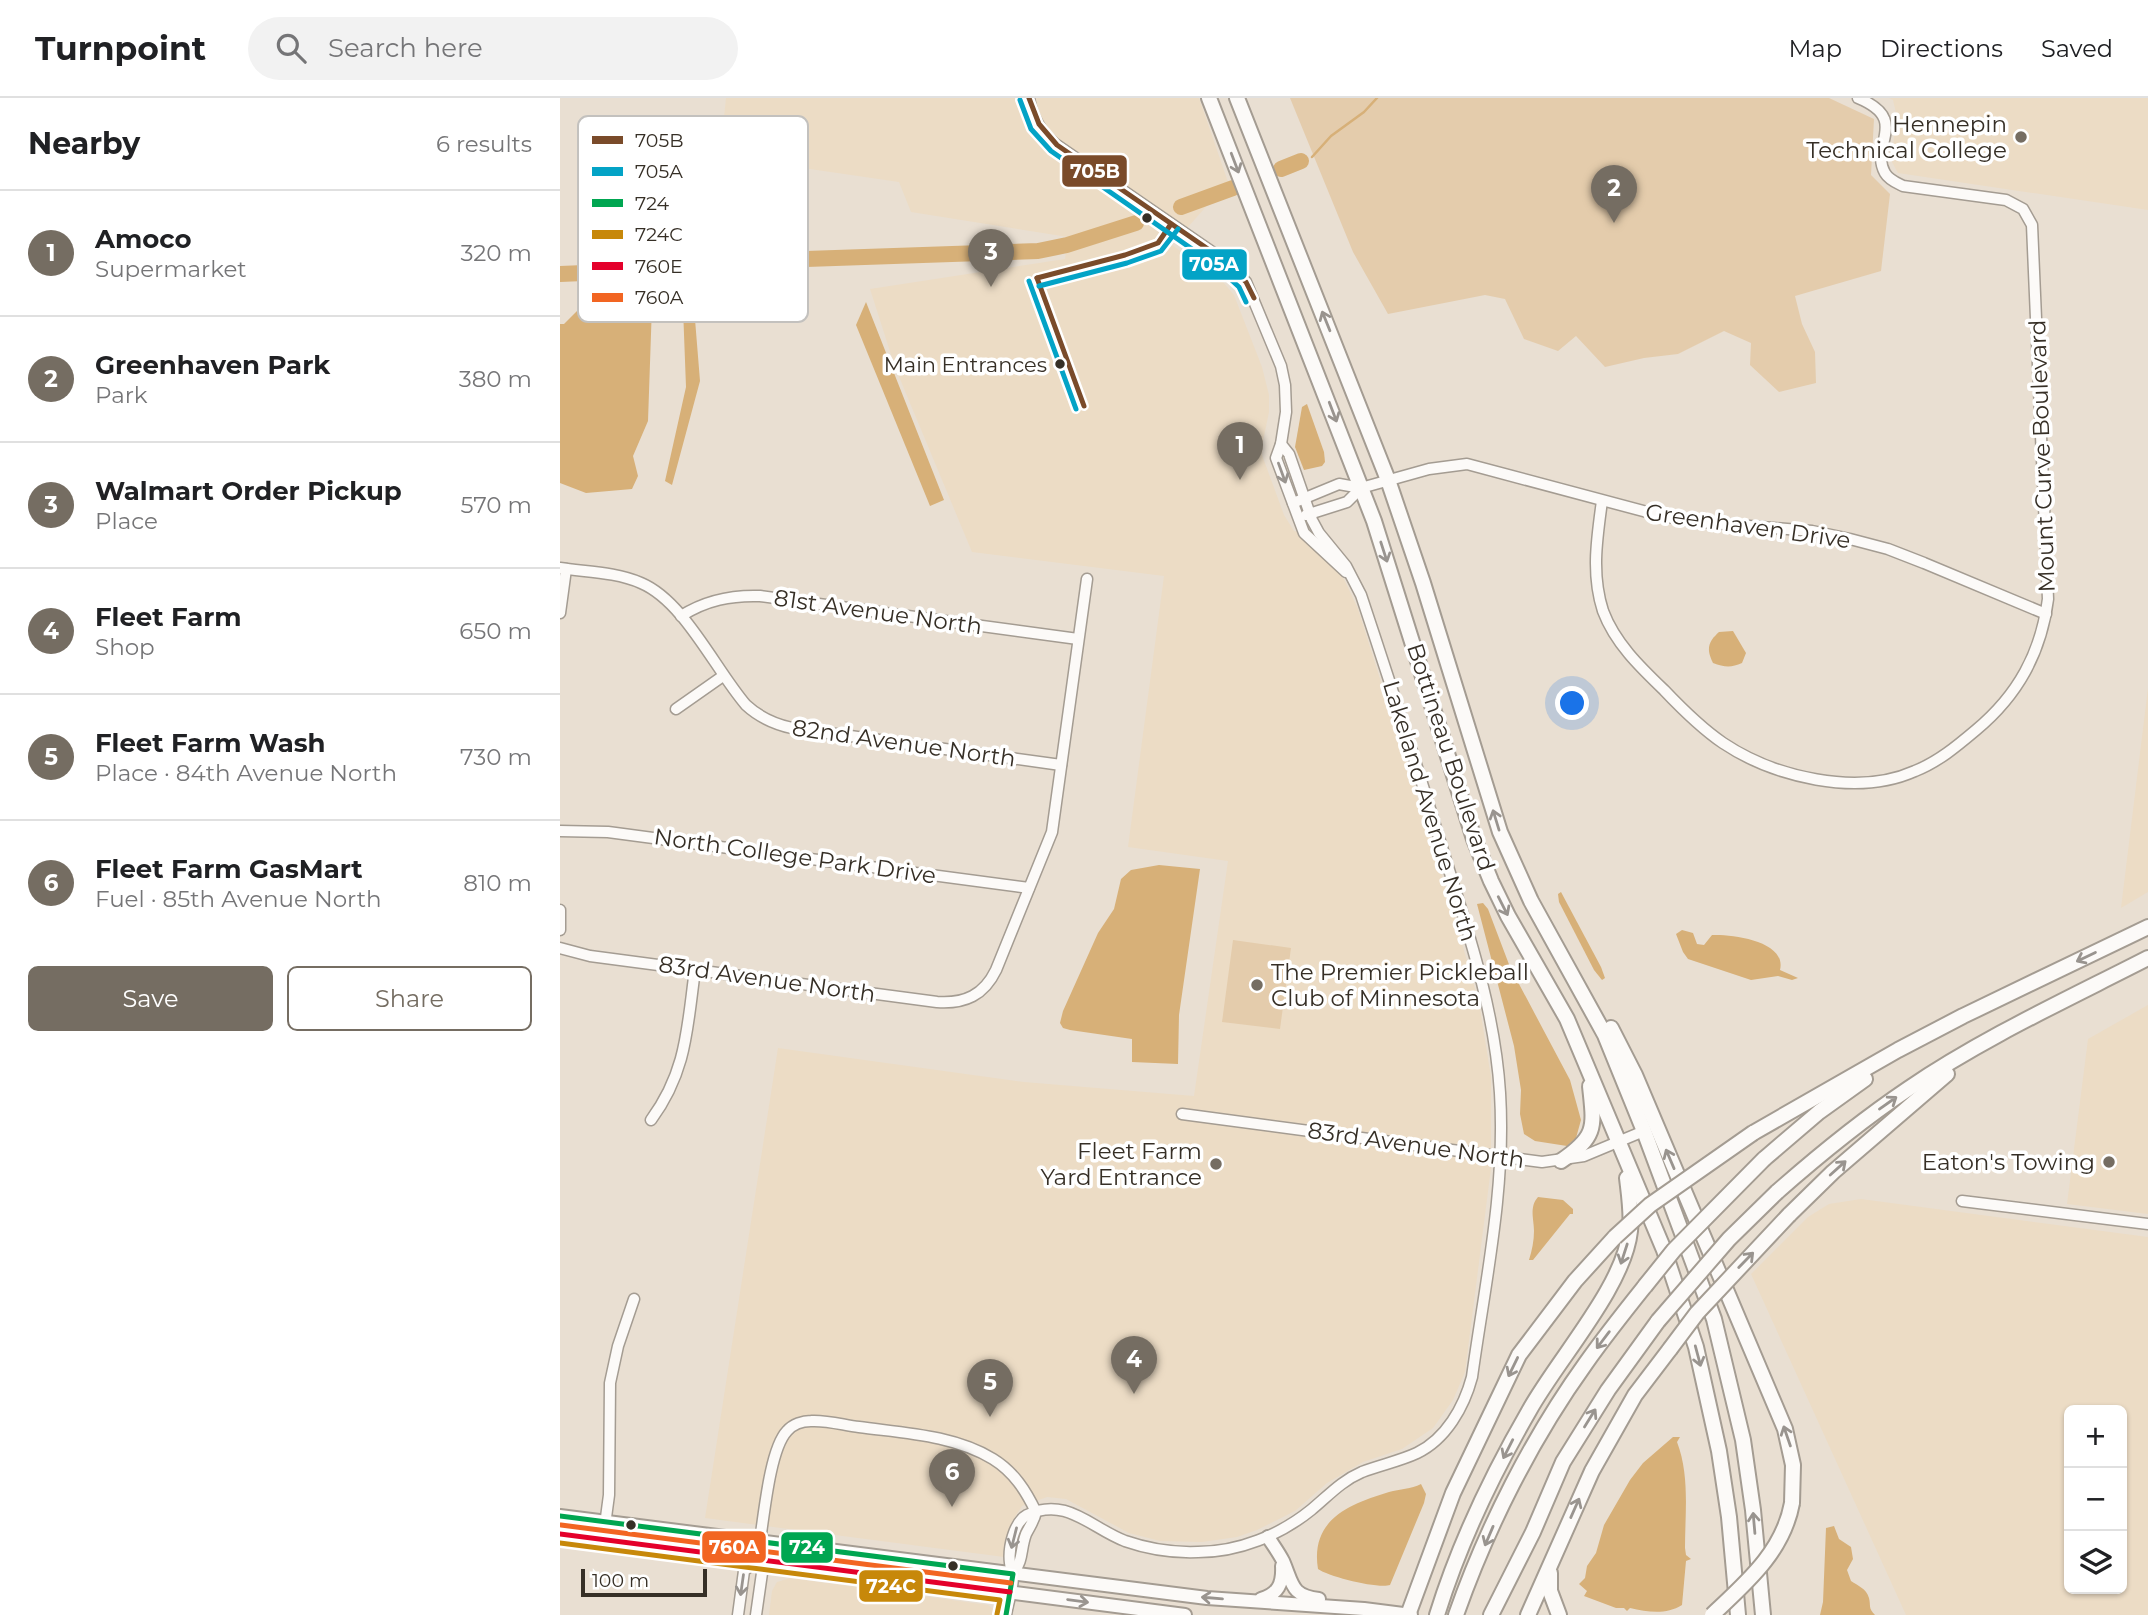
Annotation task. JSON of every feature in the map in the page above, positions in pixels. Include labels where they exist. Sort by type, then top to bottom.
[{"type":"highway","name":"Bottineau Boulevard","points":[[1209,98],[1361,488],[1406,620],[1474,839],[1491,881],[1567,1019],[1664,1250],[1696,1347],[1719,1451],[1728,1507],[1738,1615]]},
{"type":"highway","name":"Bottineau Boulevard","points":[[1237,98],[1388,480],[1423,583],[1500,832],[1531,901],[1605,1035],[1714,1319],[1743,1440],[1763,1615]]},
{"type":"highway","points":[[1409,1615],[1453,1493],[1519,1355],[1575,1281],[1615,1237],[1650,1205],[1754,1133],[1963,1016],[2148,927]]},
{"type":"highway","points":[[1492,1613],[1533,1532],[1563,1462],[1608,1390],[1658,1321],[1729,1239],[1777,1192],[1824,1152],[1910,1087],[2148,958]]},
{"type":"highway","points":[[1570,969],[1611,1028],[1634,1075],[1790,1445],[1793,1465],[1791,1503],[1786,1522],[1771,1555],[1712,1615]]},
{"type":"highway","points":[[1458,1610],[1499,1514],[1535,1445],[1585,1364],[1674,1250],[1764,1159],[1819,1112],[1911,1048],[1963,1016]]},
{"type":"highway","points":[[1528,1615],[1592,1471],[1613,1431],[1635,1395],[1697,1313],[1833,1172],[1907,1106],[1985,1044]]},
{"type":"highway","points":[[1561,1161],[1578,1149],[1591,1133],[1588,1070]]},
{"type":"highway","points":[[1439,1609],[1482,1502],[1510,1445],[1546,1382],[1620,1268],[1631,1229],[1626,1163]]},
{"type":"highway","points":[[1550,1565],[1550,1591],[1559,1615]]},
{"type":"main road","points":[[560,1516],[1207,1598],[1364,1609],[1409,1615]]},
{"type":"main road","points":[[560,1534],[1185,1615]]},
{"type":"main road","points":[[1268,1536],[1282,1559],[1292,1585],[1303,1596],[1339,1601],[1364,1609]]},
{"type":"main road","points":[[1255,1601],[1277,1590],[1283,1576],[1282,1559]]},
{"type":"street","name":"Lakeland Avenue North","points":[[1029,98],[1032,114],[1038,125],[1054,143],[1222,258],[1246,282],[1285,385],[1286,412],[1276,458],[1309,539],[1349,574]]},
{"type":"street","name":"Mount Curve Boulevard","points":[[1602,500],[1595,565],[1597,588],[1614,632],[1627,652],[1683,710],[1724,744],[1748,757],[1804,777],[1838,783],[1872,783],[1912,773],[1937,760],[1990,718],[2018,686],[2038,645],[2046,614],[2049,585],[2032,225],[2023,209],[2015,203],[1903,186],[1891,180],[1882,163],[1886,133],[1884,118],[1876,106],[1858,98]]},
{"type":"street","name":"Lakeland Avenue North","points":[[1036,1512],[1048,1507],[1062,1509],[1123,1540],[1162,1551],[1219,1550],[1268,1536],[1298,1520],[1346,1480],[1420,1452],[1447,1428],[1467,1395],[1472,1377],[1497,1205],[1501,1156],[1498,1064],[1486,995],[1451,875],[1359,590],[1346,566],[1319,533],[1289,454],[1281,444]]},
{"type":"street","name":"Greenhaven Drive","points":[[1361,488],[1429,469],[1467,464],[1662,516],[1700,522],[1812,531],[1850,539],[1888,549],[2046,614]]},
{"type":"street","points":[[1293,503],[1339,484],[1361,488]]},
{"type":"street","points":[[1298,517],[1346,502],[1361,488]]},
{"type":"street","points":[[560,613],[563,569]]},
{"type":"street","name":"82nd Avenue North","points":[[563,569],[626,578],[642,583],[669,601],[746,705],[757,715],[775,724],[1061,765]]},
{"type":"street","points":[[1029,888],[1052,832],[1087,579]]},
{"type":"street","name":"81st Avenue North","points":[[681,616],[719,599],[760,596],[1078,639]]},
{"type":"street","points":[[676,709],[723,676]]},
{"type":"street","name":"North College Park Drive","points":[[560,831],[608,832],[1029,888]]},
{"type":"street","name":"83rd Avenue North","points":[[560,948],[590,956],[937,1002],[963,1001],[975,996],[991,979],[1029,888]]},
{"type":"street","points":[[560,910],[560,930]]},
{"type":"street","points":[[652,1121],[664,1103],[682,1062],[695,970]]},
{"type":"street","name":"83rd Avenue North","points":[[1182,1114],[1520,1160],[1561,1161],[1584,1156],[1644,1131]]},
{"type":"street","points":[[1962,1201],[2148,1224]]},
{"type":"street","points":[[603,1540],[610,1495],[610,1383],[618,1346],[634,1299]]},
{"type":"street","points":[[756,1615],[762,1573],[757,1559],[778,1445],[788,1430],[799,1423],[821,1421],[958,1444],[1003,1466],[1027,1493],[1036,1512],[1025,1540],[1021,1563],[1013,1574],[1006,1615]]},
{"type":"street","points":[[738,1615],[744,1571],[757,1559]]},
{"type":"shaded area","points":[[726,98],[1199,98],[1228,182],[1172,245],[1223,282],[1234,295],[1262,367],[1269,395],[1262,455],[1284,515],[1294,531],[1299,532],[1344,579],[1358,609],[1449,898],[1479,1003],[1491,1077],[1491,1168],[1465,1372],[1453,1400],[1433,1428],[1402,1449],[1363,1462],[1327,1483],[1295,1511],[1257,1530],[1237,1537],[1202,1542],[1160,1541],[1129,1533],[1066,1499],[1047,1497],[1022,1506],[1006,1537],[1004,1557],[705,1518],[778,1048],[1024,1082],[1194,1096],[1228,861],[1128,847],[1164,576],[972,552],[895,367],[870,289],[1065,259],[1068,237],[911,212],[899,182],[808,169],[808,116],[724,116]]},
{"type":"shaded area","points":[[1290,98],[1829,98],[1874,119],[1871,175],[1890,194],[1881,271],[1795,296],[1802,324],[1815,352],[1816,383],[1779,392],[1750,365],[1751,343],[1724,331],[1678,354],[1605,367],[1576,336],[1558,351],[1524,339],[1505,299],[1485,295],[1388,314],[1353,252]]},
{"type":"shaded area","name":"Hennepin Technical College","points":[[1889,98],[2148,98],[2148,210],[1898,173],[1892,162],[1896,113],[1893,100]]},
{"type":"shaded area","points":[[866,302],[944,500],[930,506],[856,325]]},
{"type":"shaded area","points":[[578,310],[578,322],[651,322],[648,421],[633,456],[638,476],[632,489],[586,493],[560,483],[560,324],[564,324]]},
{"type":"shaded area","points":[[684,322],[695,322],[700,381],[672,485],[665,481],[686,387]]},
{"type":"shaded area","points":[[1307,404],[1325,462],[1322,466],[1304,470],[1295,447],[1302,407]]},
{"type":"shaded area","points":[[1733,631],[1746,653],[1742,663],[1728,666],[1713,663],[1709,654],[1712,639],[1719,632]]},
{"type":"shaded area","points":[[2148,688],[2148,892],[2121,908]]},
{"type":"shaded area","points":[[1159,865],[1200,869],[1179,1015],[1178,1064],[1132,1062],[1132,1039],[1070,1030],[1063,1028],[1060,1023],[1098,933],[1114,909],[1121,879],[1131,870]]},
{"type":"shaded area","points":[[1561,892],[1601,967],[1605,978],[1602,980],[1594,970],[1559,902],[1558,894]]},
{"type":"shaded area","points":[[1483,903],[1488,909],[1510,967],[1570,1080],[1581,1120],[1576,1138],[1567,1146],[1535,1141],[1524,1134],[1514,1046],[1477,904]]},
{"type":"shaded area","points":[[1682,930],[1693,933],[1697,944],[1704,945],[1712,935],[1756,941],[1775,952],[1780,960],[1780,970],[1798,978],[1792,980],[1778,976],[1751,980],[1688,959],[1676,934]]},
{"type":"shaded area","name":"The Premier Pickleball Club of Minnesota","points":[[1233,940],[1291,948],[1280,1029],[1222,1022]]},
{"type":"shaded area","points":[[2148,1005],[2148,1214],[2067,1204],[2088,1039]]},
{"type":"shaded area","points":[[1538,1197],[1563,1200],[1573,1209],[1573,1214],[1570,1214],[1533,1260],[1529,1260],[1534,1238],[1533,1209]]},
{"type":"shaded area","points":[[1861,1199],[2148,1237],[2148,1615],[1906,1615],[1751,1274],[1808,1217],[1829,1204]]},
{"type":"shaded area","points":[[1673,1437],[1680,1437],[1677,1442],[1684,1468],[1686,1495],[1685,1548],[1686,1555],[1691,1559],[1686,1561],[1682,1605],[1663,1611],[1630,1608],[1627,1611],[1584,1596],[1587,1591],[1579,1584],[1585,1578],[1587,1566],[1596,1553],[1604,1525],[1643,1463]]},
{"type":"shaded area","points":[[1421,1484],[1426,1494],[1424,1503],[1390,1585],[1354,1582],[1318,1569],[1320,1538],[1326,1526],[1336,1517],[1360,1502]]},
{"type":"shaded area","points":[[1834,1526],[1839,1539],[1851,1547],[1853,1559],[1847,1570],[1851,1581],[1866,1592],[1875,1615],[1820,1615],[1826,1528]]},
{"type":"shaded area","points":[[790,1578],[988,1605],[997,1612],[1013,1615],[769,1615],[772,1591],[777,1582]]},
{"type":"waterway","points":[[1312,157],[1331,136],[1364,112],[1377,98]]},
{"type":"waterway","points":[[1281,169],[1301,161]]},
{"type":"waterway","points":[[1181,207],[1233,188]]},
{"type":"waterway","points":[[808,259],[1038,251],[1067,245],[1136,223]]},
{"type":"waterway","points":[[560,274],[578,273]]},
{"type":"transit line","name":"705B","points":[[1029,98],[1039,124],[1057,145],[1221,258],[1246,282],[1254,298]]},
{"type":"transit line","name":"705A","points":[[1020,100],[1031,129],[1051,151],[1215,265],[1239,287],[1246,302]]},
{"type":"transit line","name":"705B","points":[[1037,278],[1125,255],[1158,243],[1171,224]]},
{"type":"transit line","name":"705A","points":[[1039,286],[1127,263],[1161,251],[1178,229]]},
{"type":"transit line","name":"705B","points":[[1037,278],[1084,406]]},
{"type":"transit line","name":"705A","points":[[1029,281],[1076,409]]},
{"type":"transit line","name":"724","points":[[560,1516],[1013,1574],[1006,1615]]},
{"type":"transit line","name":"760A","points":[[561,1525],[1011,1583]]},
{"type":"transit line","name":"760E","points":[[560,1534],[1010,1592]]},
{"type":"transit line","name":"724C","points":[[560,1543],[1000,1600],[997,1614]]},
{"type":"place","name":"Hennepin Technical College","points":[[2021,137]]},
{"type":"place","name":"Greenhaven Park","points":[[1614,223]]},
{"type":"place","name":"Walmart Order Pickup","points":[[991,287]]},
{"type":"place","name":"Main Entrances","points":[[1060,364]]},
{"type":"place","name":"Amoco","points":[[1240,480]]},
{"type":"place","name":"The Premier Pickleball Club of Minnesota","points":[[1257,985]]},
{"type":"place","name":"Eaton's Towing","points":[[2109,1162]]},
{"type":"place","name":"Fleet Farm Yard Entrance","points":[[1216,1164]]},
{"type":"place","name":"Fleet Farm","points":[[1134,1394]]},
{"type":"place","name":"Fleet Farm Wash","points":[[990,1417]]},
{"type":"place","name":"Fleet Farm GasMart","points":[[952,1507]]}]
